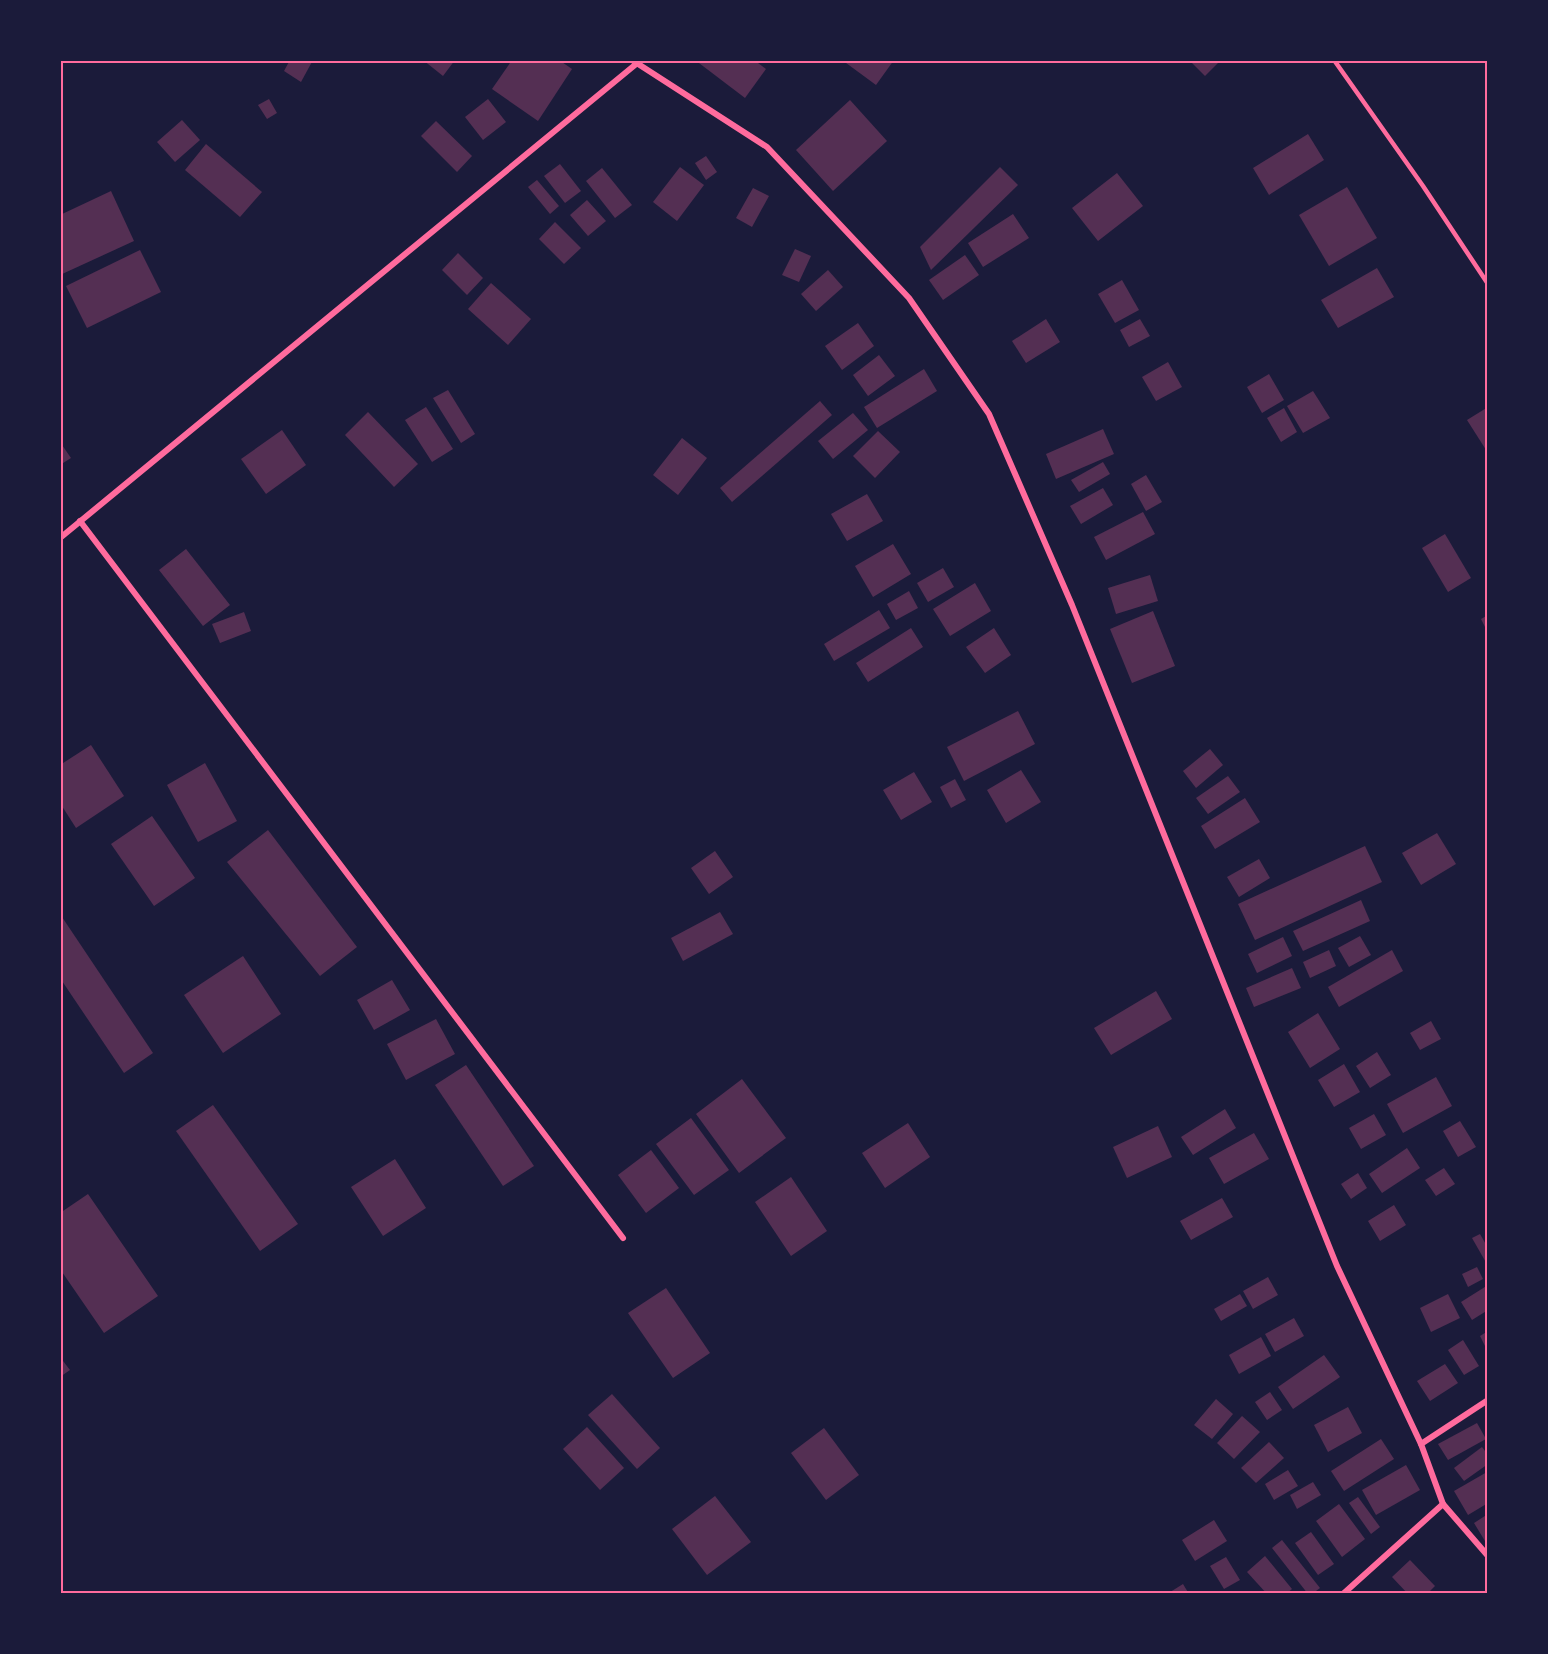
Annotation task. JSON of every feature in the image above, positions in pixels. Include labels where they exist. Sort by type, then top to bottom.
[{"type":"street","points":[[60,538],[636,61],[767,147],[909,298],[989,414],[1072,605],[1337,1266],[1421,1444],[1443,1504],[1488,1556]]},
{"type":"street","points":[[80,521],[623,1238]]},
{"type":"street","points":[[1421,1444],[1488,1400]]},
{"type":"street","points":[[1343,1594],[1443,1504]]},
{"type":"lane","points":[[1334,60],[1423,186],[1488,284]]},
{"type":"building","points":[[290,60],[313,60],[301,82],[284,71]]},
{"type":"building","points":[[423,60],[455,60],[443,76]]},
{"type":"building","points":[[512,60],[559,60],[572,69],[538,121],[492,89]]},
{"type":"building","points":[[695,60],[754,60],[766,69],[745,98]]},
{"type":"building","points":[[842,60],[894,60],[876,85]]},
{"type":"building","points":[[1189,60],[1221,60],[1205,76]]},
{"type":"building","points":[[269,99],[277,113],[267,119],[258,105]]},
{"type":"building","points":[[488,99],[506,122],[483,140],[465,117]]},
{"type":"building","points":[[850,100],[887,141],[833,191],[796,150]]},
{"type":"building","points":[[182,120],[200,140],[175,162],[157,142]]},
{"type":"building","points":[[436,121],[472,156],[457,172],[421,136]]},
{"type":"building","points":[[1308,134],[1324,160],[1269,195],[1253,168]]},
{"type":"building","points":[[206,144],[262,192],[240,217],[185,170]]},
{"type":"building","points":[[706,156],[717,172],[706,180],[695,163]]},
{"type":"building","points":[[560,164],[581,191],[565,203],[544,176]]},
{"type":"building","points":[[680,167],[704,185],[677,221],[653,202]]},
{"type":"building","points":[[1000,167],[1018,185],[931,270],[920,247]]},
{"type":"building","points":[[602,168],[632,205],[615,218],[586,181]]},
{"type":"building","points":[[1117,173],[1143,206],[1098,241],[1072,208]]},
{"type":"building","points":[[537,180],[559,206],[550,214],[528,187]]},
{"type":"building","points":[[1347,187],[1377,238],[1329,266],[1299,215]]},
{"type":"building","points":[[753,188],[769,196],[752,227],[736,218]]},
{"type":"building","points":[[111,191],[134,241],[60,275],[60,215]]},
{"type":"building","points":[[587,200],[606,221],[588,236],[570,215]]},
{"type":"building","points":[[1013,214],[1029,238],[983,267],[968,243]]},
{"type":"building","points":[[555,222],[581,248],[564,264],[539,239]]},
{"type":"building","points":[[795,249],[811,256],[799,282],[782,275]]},
{"type":"building","points":[[140,250],[161,292],[87,328],[66,286]]},
{"type":"building","points":[[458,253],[483,278],[467,295],[442,270]]},
{"type":"building","points":[[965,255],[979,275],[943,300],[929,280]]},
{"type":"building","points":[[1377,268],[1394,297],[1338,328],[1321,300]]},
{"type":"building","points":[[828,270],[843,287],[816,311],[801,294]]},
{"type":"building","points":[[1122,280],[1139,310],[1115,323],[1098,294]]},
{"type":"building","points":[[491,283],[531,319],[508,345],[468,309]]},
{"type":"building","points":[[1046,319],[1060,342],[1026,363],[1012,341]]},
{"type":"building","points":[[1140,319],[1150,336],[1129,347],[1120,330]]},
{"type":"building","points":[[858,323],[874,346],[842,370],[825,346]]},
{"type":"building","points":[[879,355],[895,376],[868,396],[853,375]]},
{"type":"building","points":[[1168,362],[1182,387],[1156,401],[1142,377]]},
{"type":"building","points":[[924,369],[937,391],[877,428],[864,407]]},
{"type":"building","points":[[1269,374],[1284,400],[1262,413],[1247,387]]},
{"type":"building","points":[[448,390],[475,434],[461,443],[433,398]]},
{"type":"building","points":[[1313,391],[1330,418],[1303,433],[1287,406]]},
{"type":"building","points":[[820,401],[832,415],[732,502],[720,488]]},
{"type":"building","points":[[426,407],[453,449],[432,462],[405,420]]},
{"type":"building","points":[[1488,407],[1488,453],[1467,420]]},
{"type":"building","points":[[1284,408],[1297,432],[1281,442],[1267,418]]},
{"type":"building","points":[[368,412],[418,464],[394,487],[345,435]]},
{"type":"building","points":[[853,413],[868,430],[833,459],[818,441]]},
{"type":"building","points":[[1103,429],[1114,454],[1056,479],[1046,454]]},
{"type":"building","points":[[282,430],[306,465],[266,494],[241,459]]},
{"type":"building","points":[[878,431],[900,452],[875,478],[853,456]]},
{"type":"building","points":[[682,438],[707,458],[678,495],[653,475]]},
{"type":"building","points":[[60,442],[71,458],[60,465]]},
{"type":"building","points":[[1103,462],[1110,474],[1079,492],[1071,480]]},
{"type":"building","points":[[1146,475],[1162,502],[1146,511],[1131,484]]},
{"type":"building","points":[[1103,488],[1113,505],[1081,524],[1070,506]]},
{"type":"building","points":[[867,494],[883,521],[847,541],[831,514]]},
{"type":"building","points":[[1143,512],[1155,534],[1106,560],[1094,537]]},
{"type":"building","points":[[1445,534],[1471,578],[1448,592],[1422,548]]},
{"type":"building","points":[[893,544],[911,574],[873,597],[855,566]]},
{"type":"building","points":[[186,549],[230,605],[203,626],[159,570]]},
{"type":"building","points":[[943,568],[954,587],[928,602],[917,583]]},
{"type":"building","points":[[1150,575],[1158,601],[1116,614],[1108,588]]},
{"type":"building","points":[[975,583],[991,611],[950,636],[933,609]]},
{"type":"building","points":[[909,591],[918,608],[896,620],[887,604]]},
{"type":"building","points":[[879,610],[890,628],[834,661],[824,644]]},
{"type":"building","points":[[1153,611],[1175,666],[1132,683],[1110,629]]},
{"type":"building","points":[[244,612],[251,631],[220,643],[212,624]]},
{"type":"building","points":[[1488,615],[1488,633],[1481,619]]},
{"type":"building","points":[[911,628],[923,647],[868,682],[856,663]]},
{"type":"building","points":[[994,628],[1011,655],[985,673],[966,647]]},
{"type":"building","points":[[1018,711],[1035,744],[964,781],[947,747]]},
{"type":"building","points":[[91,745],[124,796],[76,828],[60,803],[60,765]]},
{"type":"building","points":[[1210,749],[1223,765],[1196,788],[1183,771]]},
{"type":"building","points":[[205,763],[237,821],[198,842],[167,785]]},
{"type":"building","points":[[1021,770],[1041,802],[1006,823],[987,790]]},
{"type":"building","points":[[914,772],[932,802],[901,820],[883,790]]},
{"type":"building","points":[[1228,776],[1240,792],[1208,814],[1196,798]]},
{"type":"building","points":[[955,779],[966,800],[951,808],[940,787]]},
{"type":"building","points":[[1245,798],[1260,822],[1215,849],[1201,826]]},
{"type":"building","points":[[152,816],[195,878],[154,906],[111,844]]},
{"type":"building","points":[[268,830],[357,947],[320,976],[227,862]]},
{"type":"building","points":[[1437,833],[1456,864],[1421,885],[1402,853]]},
{"type":"building","points":[[1365,846],[1382,882],[1255,940],[1238,904]]},
{"type":"building","points":[[715,851],[733,877],[709,894],[691,868]]},
{"type":"building","points":[[1259,859],[1270,878],[1239,897],[1227,877]]},
{"type":"building","points":[[1361,900],[1370,921],[1303,951],[1293,931]]},
{"type":"building","points":[[720,912],[733,934],[683,961],[671,938]]},
{"type":"building","points":[[60,914],[153,1053],[124,1073],[60,978]]},
{"type":"building","points":[[1360,936],[1371,955],[1349,967],[1338,948]]},
{"type":"building","points":[[1283,937],[1292,956],[1257,973],[1248,954]]},
{"type":"building","points":[[1329,950],[1336,966],[1310,978],[1303,962]]},
{"type":"building","points":[[1392,950],[1403,971],[1339,1007],[1328,987]]},
{"type":"building","points":[[243,956],[281,1014],[223,1053],[184,995]]},
{"type":"building","points":[[1292,968],[1301,988],[1254,1007],[1246,988]]},
{"type":"building","points":[[392,980],[410,1010],[374,1030],[357,1000]]},
{"type":"building","points":[[1156,991],[1172,1019],[1111,1055],[1094,1028]]},
{"type":"building","points":[[1318,1013],[1340,1049],[1310,1068],[1288,1032]]},
{"type":"building","points":[[436,1019],[455,1054],[406,1080],[387,1044]]},
{"type":"building","points":[[1431,1021],[1441,1039],[1420,1050],[1410,1033]]},
{"type":"building","points":[[1377,1052],[1391,1075],[1370,1088],[1356,1066]]},
{"type":"building","points":[[1344,1064],[1360,1092],[1334,1107],[1318,1080]]},
{"type":"building","points":[[466,1065],[534,1166],[503,1186],[435,1085]]},
{"type":"building","points":[[1436,1077],[1452,1106],[1403,1133],[1387,1104]]},
{"type":"building","points":[[742,1079],[786,1138],[739,1173],[696,1114]]},
{"type":"building","points":[[213,1105],[298,1224],[260,1251],[176,1131]]},
{"type":"building","points":[[1225,1109],[1236,1128],[1193,1155],[1181,1137]]},
{"type":"building","points":[[1374,1114],[1386,1135],[1361,1149],[1349,1128]]},
{"type":"building","points":[[691,1118],[729,1170],[694,1195],[656,1144]]},
{"type":"building","points":[[1460,1121],[1476,1147],[1458,1157],[1443,1131]]},
{"type":"building","points":[[908,1123],[930,1157],[885,1188],[862,1153]]},
{"type":"building","points":[[1158,1126],[1172,1157],[1127,1178],[1113,1147]]},
{"type":"building","points":[[1254,1133],[1269,1159],[1224,1184],[1209,1158]]},
{"type":"building","points":[[1407,1148],[1420,1168],[1382,1193],[1369,1174]]},
{"type":"building","points":[[651,1150],[679,1188],[646,1213],[618,1175]]},
{"type":"building","points":[[395,1159],[426,1208],[383,1236],[351,1187]]},
{"type":"building","points":[[1444,1168],[1455,1184],[1436,1196],[1425,1180]]},
{"type":"building","points":[[1358,1173],[1367,1188],[1351,1199],[1341,1184]]},
{"type":"building","points":[[791,1177],[827,1231],[791,1256],[755,1202]]},
{"type":"building","points":[[88,1194],[158,1296],[104,1333],[60,1269],[60,1213]]},
{"type":"building","points":[[1222,1198],[1233,1217],[1191,1240],[1180,1221]]},
{"type":"building","points":[[1394,1205],[1406,1225],[1380,1241],[1368,1221]]},
{"type":"building","points":[[1480,1234],[1488,1248],[1488,1266],[1472,1238]]},
{"type":"building","points":[[1477,1267],[1483,1279],[1468,1287],[1462,1274]]},
{"type":"building","points":[[1268,1277],[1278,1295],[1253,1309],[1243,1291]]},
{"type":"building","points":[[1488,1285],[1488,1310],[1472,1320],[1461,1302]]},
{"type":"building","points":[[666,1288],[710,1353],[673,1378],[628,1313]]},
{"type":"building","points":[[1240,1294],[1247,1306],[1221,1321],[1214,1309]]},
{"type":"building","points":[[1448,1294],[1460,1318],[1431,1332],[1420,1308]]},
{"type":"building","points":[[1294,1318],[1304,1336],[1275,1352],[1265,1334]]},
{"type":"building","points":[[1488,1331],[1488,1352],[1480,1336]]},
{"type":"building","points":[[1261,1337],[1271,1356],[1239,1374],[1229,1355]]},
{"type":"building","points":[[1463,1340],[1479,1366],[1464,1375],[1448,1350]]},
{"type":"building","points":[[1324,1355],[1340,1377],[1293,1409],[1278,1387]]},
{"type":"building","points":[[60,1357],[70,1370],[60,1377]]},
{"type":"building","points":[[1445,1364],[1458,1383],[1430,1401],[1417,1381]]},
{"type":"building","points":[[1270,1392],[1282,1410],[1267,1420],[1255,1402]]},
{"type":"building","points":[[612,1394],[660,1448],[637,1469],[588,1415]]},
{"type":"building","points":[[1216,1399],[1233,1414],[1212,1439],[1194,1425]]},
{"type":"building","points":[[1348,1407],[1362,1433],[1328,1452],[1314,1425]]},
{"type":"building","points":[[1242,1416],[1260,1432],[1234,1459],[1217,1443]]},
{"type":"building","points":[[1477,1423],[1486,1439],[1448,1460],[1438,1444]]},
{"type":"building","points":[[587,1427],[624,1468],[600,1490],[563,1449]]},
{"type":"building","points":[[824,1428],[859,1475],[826,1500],[791,1453]]},
{"type":"building","points":[[1381,1439],[1394,1459],[1344,1491],[1331,1471]]},
{"type":"building","points":[[1269,1442],[1284,1458],[1256,1483],[1241,1468]]},
{"type":"building","points":[[1482,1447],[1488,1455],[1488,1464],[1464,1481],[1454,1468]]},
{"type":"building","points":[[1406,1465],[1420,1490],[1376,1515],[1362,1490]]},
{"type":"building","points":[[1288,1470],[1298,1486],[1274,1500],[1265,1484]]},
{"type":"building","points":[[1487,1472],[1488,1503],[1468,1515],[1454,1491]]},
{"type":"building","points":[[1313,1482],[1321,1495],[1297,1509],[1290,1495]]},
{"type":"building","points":[[715,1496],[751,1542],[707,1575],[672,1529]]},
{"type":"building","points":[[1358,1497],[1380,1527],[1371,1534],[1349,1503]]},
{"type":"building","points":[[1339,1504],[1365,1539],[1342,1557],[1316,1521]]},
{"type":"building","points":[[1488,1514],[1488,1546],[1474,1523]]},
{"type":"building","points":[[1214,1520],[1227,1541],[1195,1561],[1182,1540]]},
{"type":"building","points":[[1311,1532],[1334,1564],[1318,1575],[1295,1543]]},
{"type":"building","points":[[1282,1540],[1320,1588],[1312,1594],[1308,1594],[1272,1548]]},
{"type":"building","points":[[1265,1556],[1292,1589],[1286,1594],[1267,1594],[1247,1572]]},
{"type":"building","points":[[1226,1557],[1240,1580],[1224,1589],[1210,1566]]},
{"type":"building","points":[[1410,1560],[1435,1586],[1427,1594],[1408,1594],[1392,1577]]},
{"type":"building","points":[[1183,1584],[1189,1594],[1167,1594]]}]
